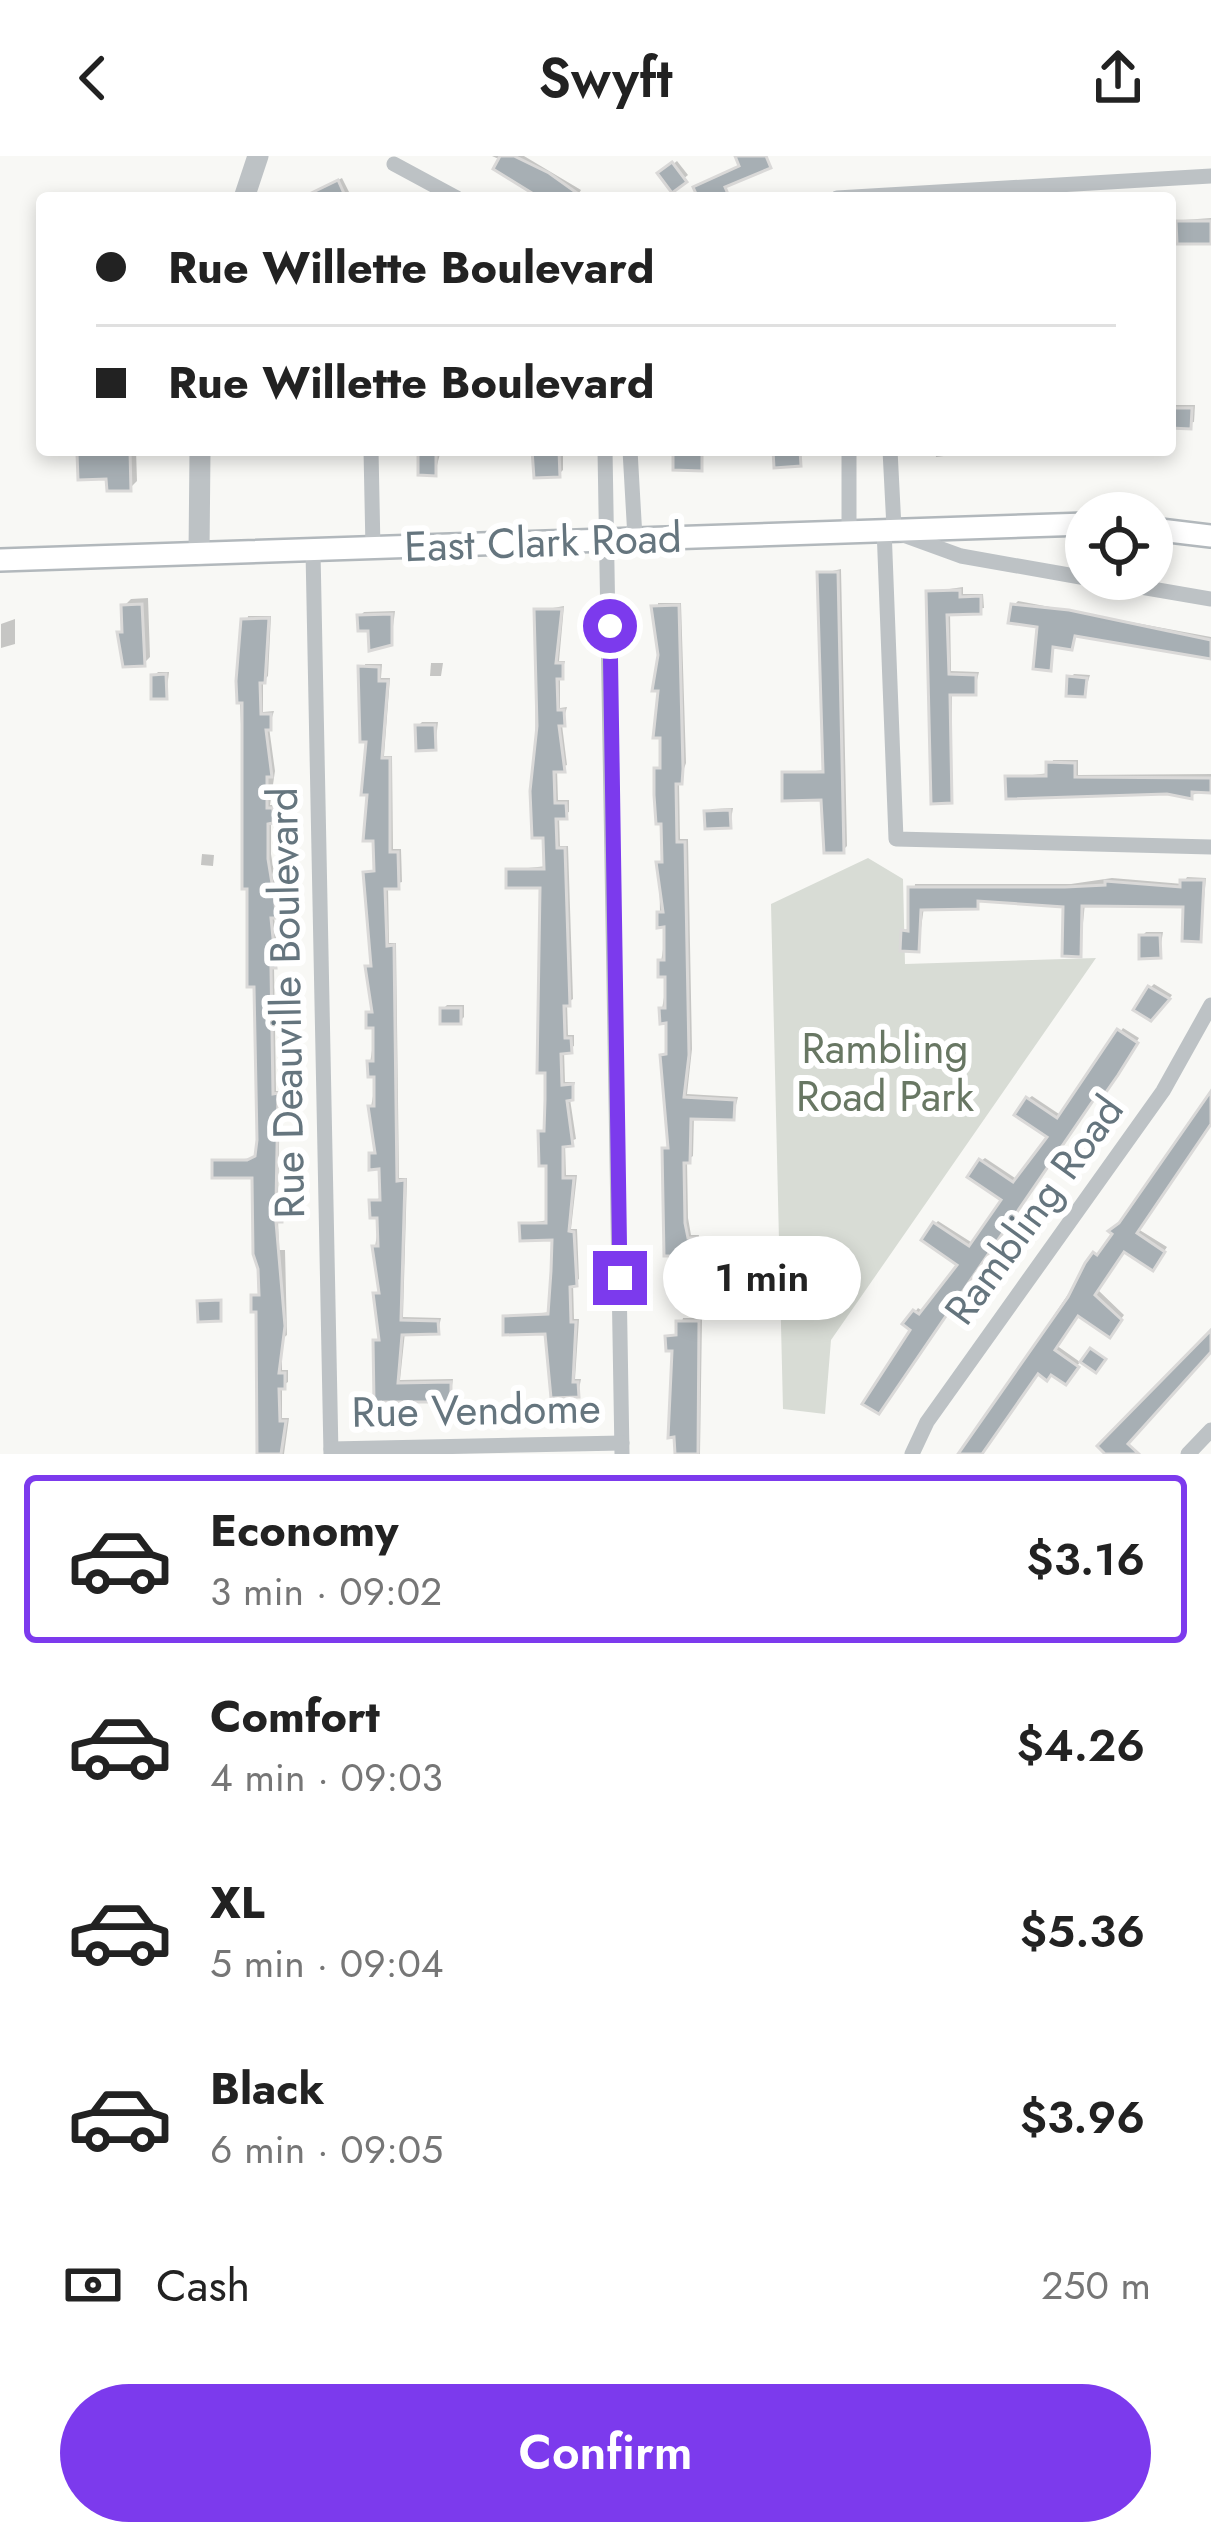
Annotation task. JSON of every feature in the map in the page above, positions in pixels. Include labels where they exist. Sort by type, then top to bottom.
[{"type":"main road","name":"East Clark Road","points":[[0,560],[1065,524]]},
{"type":"main road","points":[[1173,531],[1211,536]]},
{"type":"street","points":[[246,192],[258,156]]},
{"type":"street","points":[[394,164],[446,192]]},
{"type":"street","points":[[939,192],[1211,176]]},
{"type":"street","points":[[199,554],[200,456]]},
{"type":"street","points":[[371,456],[373,549]]},
{"type":"street","points":[[605,456],[622,1449]]},
{"type":"street","points":[[630,456],[635,538]]},
{"type":"street","points":[[849,456],[850,529]]},
{"type":"street","points":[[890,456],[896,839],[1211,847]]},
{"type":"street","points":[[889,528],[961,556],[1065,574]]},
{"type":"street","name":"Rue Deauville Boulevard","points":[[313,550],[331,1452]]},
{"type":"street","points":[[1173,592],[1211,599]]},
{"type":"street","name":"Rambling Road","points":[[912,1454],[927,1422],[1163,1091],[1211,1004]]},
{"type":"street","points":[[1188,1454],[1211,1430]]},
{"type":"street","name":"Rue Vendome","points":[[331,1452],[622,1449]]},
{"type":"green space","name":"Rambling Road Park","points":[[868,858],[903,879],[905,964],[1096,958],[831,1340],[825,1414],[783,1409],[771,904]]},
{"type":"building","points":[[500,156],[514,156],[576,192],[530,192],[493,169]]},
{"type":"building","points":[[735,156],[766,156],[771,168],[725,187],[727,192],[695,192],[693,187],[739,166]]},
{"type":"building","points":[[672,162],[687,182],[671,192],[657,173]]},
{"type":"building","points":[[338,180],[343,192],[313,192]]},
{"type":"building","points":[[1176,221],[1211,221],[1211,244],[1177,244]]},
{"type":"building","points":[[1176,408],[1192,408],[1191,429],[1176,428]]},
{"type":"building","points":[[77,456],[130,456],[131,491],[107,491],[106,479],[78,480]]},
{"type":"building","points":[[418,456],[436,456],[436,476],[418,475]]},
{"type":"building","points":[[532,456],[559,456],[560,477],[534,478]]},
{"type":"building","points":[[673,456],[702,456],[702,471],[673,470]]},
{"type":"building","points":[[773,456],[800,456],[801,466],[774,468]]},
{"type":"building","points":[[817,572],[838,572],[844,853],[824,853],[821,800],[782,801],[782,772],[823,772]]},
{"type":"building","points":[[960,590],[960,597],[981,596],[981,614],[947,615],[949,674],[976,675],[976,695],[950,695],[952,803],[931,804],[926,591]]},
{"type":"building","points":[[142,604],[145,666],[123,667],[117,632],[122,632],[121,605]]},
{"type":"building","points":[[1011,604],[1069,610],[1211,640],[1211,659],[1075,636],[1072,650],[1053,647],[1051,671],[1033,669],[1037,627],[1008,623]]},
{"type":"building","points":[[679,605],[683,769],[682,784],[676,784],[677,842],[685,842],[689,1055],[684,1097],[735,1100],[734,1120],[691,1119],[690,1163],[684,1163],[685,1223],[688,1238],[696,1238],[691,1290],[669,1290],[670,1256],[664,1256],[662,1148],[668,1148],[660,1055],[666,1054],[666,1023],[660,1024],[665,977],[658,977],[658,960],[664,960],[664,927],[657,928],[657,912],[663,912],[656,862],[662,862],[654,795],[660,738],[653,738],[658,691],[652,691],[658,655],[651,606]]},
{"type":"building","points":[[534,609],[562,609],[556,663],[563,663],[563,679],[557,679],[558,710],[564,710],[565,726],[559,726],[565,772],[554,772],[555,803],[566,803],[567,819],[556,819],[557,848],[565,848],[570,1006],[564,1006],[565,1038],[571,1038],[572,1053],[561,1054],[562,1085],[573,1084],[573,1100],[567,1101],[573,1146],[563,1147],[563,1178],[574,1178],[569,1231],[574,1232],[577,1286],[570,1287],[571,1322],[576,1322],[573,1382],[578,1382],[579,1397],[551,1398],[545,1334],[503,1335],[503,1316],[548,1314],[551,1271],[552,1240],[520,1241],[519,1223],[546,1223],[546,1166],[539,1166],[538,1131],[544,1131],[545,1100],[545,1073],[537,1073],[540,888],[506,888],[506,869],[544,869],[543,838],[532,838],[530,791],[537,726]]},
{"type":"building","points":[[392,614],[392,645],[369,651],[368,631],[358,631],[357,615]]},
{"type":"building","points":[[269,618],[265,683],[260,683],[261,714],[271,714],[271,730],[266,730],[272,777],[267,777],[267,808],[273,808],[268,859],[276,918],[271,918],[276,968],[271,968],[273,1094],[278,1093],[276,1206],[282,1205],[282,1222],[276,1222],[285,1326],[279,1373],[285,1373],[285,1389],[279,1389],[280,1421],[286,1421],[281,1454],[257,1454],[256,1312],[251,1312],[251,1295],[259,1295],[252,1178],[212,1178],[212,1160],[247,1160],[255,1156],[257,1140],[254,987],[247,987],[247,889],[242,889],[242,703],[237,703],[236,681],[241,619]]},
{"type":"building","points":[[358,666],[379,667],[379,681],[388,681],[382,758],[390,758],[390,852],[398,852],[399,889],[385,889],[387,946],[394,945],[397,1181],[405,1180],[401,1320],[438,1321],[439,1334],[402,1335],[398,1383],[451,1382],[451,1402],[374,1402],[373,1340],[379,1340],[373,1293],[379,1293],[372,1246],[378,1246],[377,1218],[370,1218],[369,1200],[380,1200],[379,1169],[369,1170],[369,1153],[375,1153],[368,1106],[374,1106],[374,1077],[368,1077],[367,1061],[373,1061],[373,1028],[366,1028],[366,1012],[372,1012],[365,966],[371,966],[363,872],[374,871],[373,841],[363,841],[366,742],[360,742]]},
{"type":"building","points":[[166,674],[167,699],[151,699],[151,675]]},
{"type":"building","points":[[1067,676],[1087,678],[1085,697],[1066,696]]},
{"type":"building","points":[[415,725],[435,725],[436,750],[416,751]]},
{"type":"building","points":[[1046,762],[1075,763],[1075,777],[1211,778],[1211,793],[1192,792],[1192,799],[1167,794],[1006,799],[1005,776],[1046,776]]},
{"type":"building","points":[[730,810],[731,828],[705,829],[704,811]]},
{"type":"building","points":[[1180,880],[1204,880],[1201,942],[1182,941],[1183,907],[1082,906],[1081,957],[1062,956],[1063,907],[978,901],[978,909],[921,910],[919,952],[900,951],[901,930],[908,931],[908,887],[1065,887],[1105,885],[1105,881],[1180,887]]},
{"type":"building","points":[[1139,935],[1160,935],[1161,958],[1139,959]]},
{"type":"building","points":[[1148,986],[1170,999],[1151,1021],[1133,1010]]},
{"type":"building","points":[[440,1008],[461,1008],[461,1024],[440,1024]]},
{"type":"building","points":[[1117,1029],[1138,1043],[1118,1075],[1104,1095],[1099,1092],[879,1414],[862,1404],[910,1330],[902,1324],[913,1310],[919,1314],[957,1265],[921,1240],[933,1222],[969,1246],[1001,1200],[967,1177],[979,1159],[1013,1182],[1047,1137],[1014,1115],[1026,1097],[1057,1118]]},
{"type":"building","points":[[1211,1091],[1211,1124],[1137,1233],[1165,1252],[1153,1271],[1124,1252],[1095,1295],[1122,1320],[1110,1338],[1078,1316],[1055,1350],[1079,1367],[1066,1385],[1051,1375],[1047,1381],[1038,1374],[982,1454],[958,1454],[1068,1297],[1085,1263],[1093,1252],[1097,1255],[1112,1234],[1108,1231],[1119,1223]]},
{"type":"building","points":[[221,1300],[221,1321],[198,1322],[197,1301]]},
{"type":"building","points":[[676,1321],[699,1321],[698,1454],[675,1454],[674,1437],[668,1438],[672,1351],[666,1351],[665,1336],[676,1335]]},
{"type":"building","points":[[1211,1330],[1211,1352],[1128,1444],[1139,1454],[1105,1454],[1097,1446]]},
{"type":"building","points":[[1090,1348],[1106,1359],[1096,1373],[1080,1362]]},
{"type":"route","points":[[610,626],[620,1278]]}]
